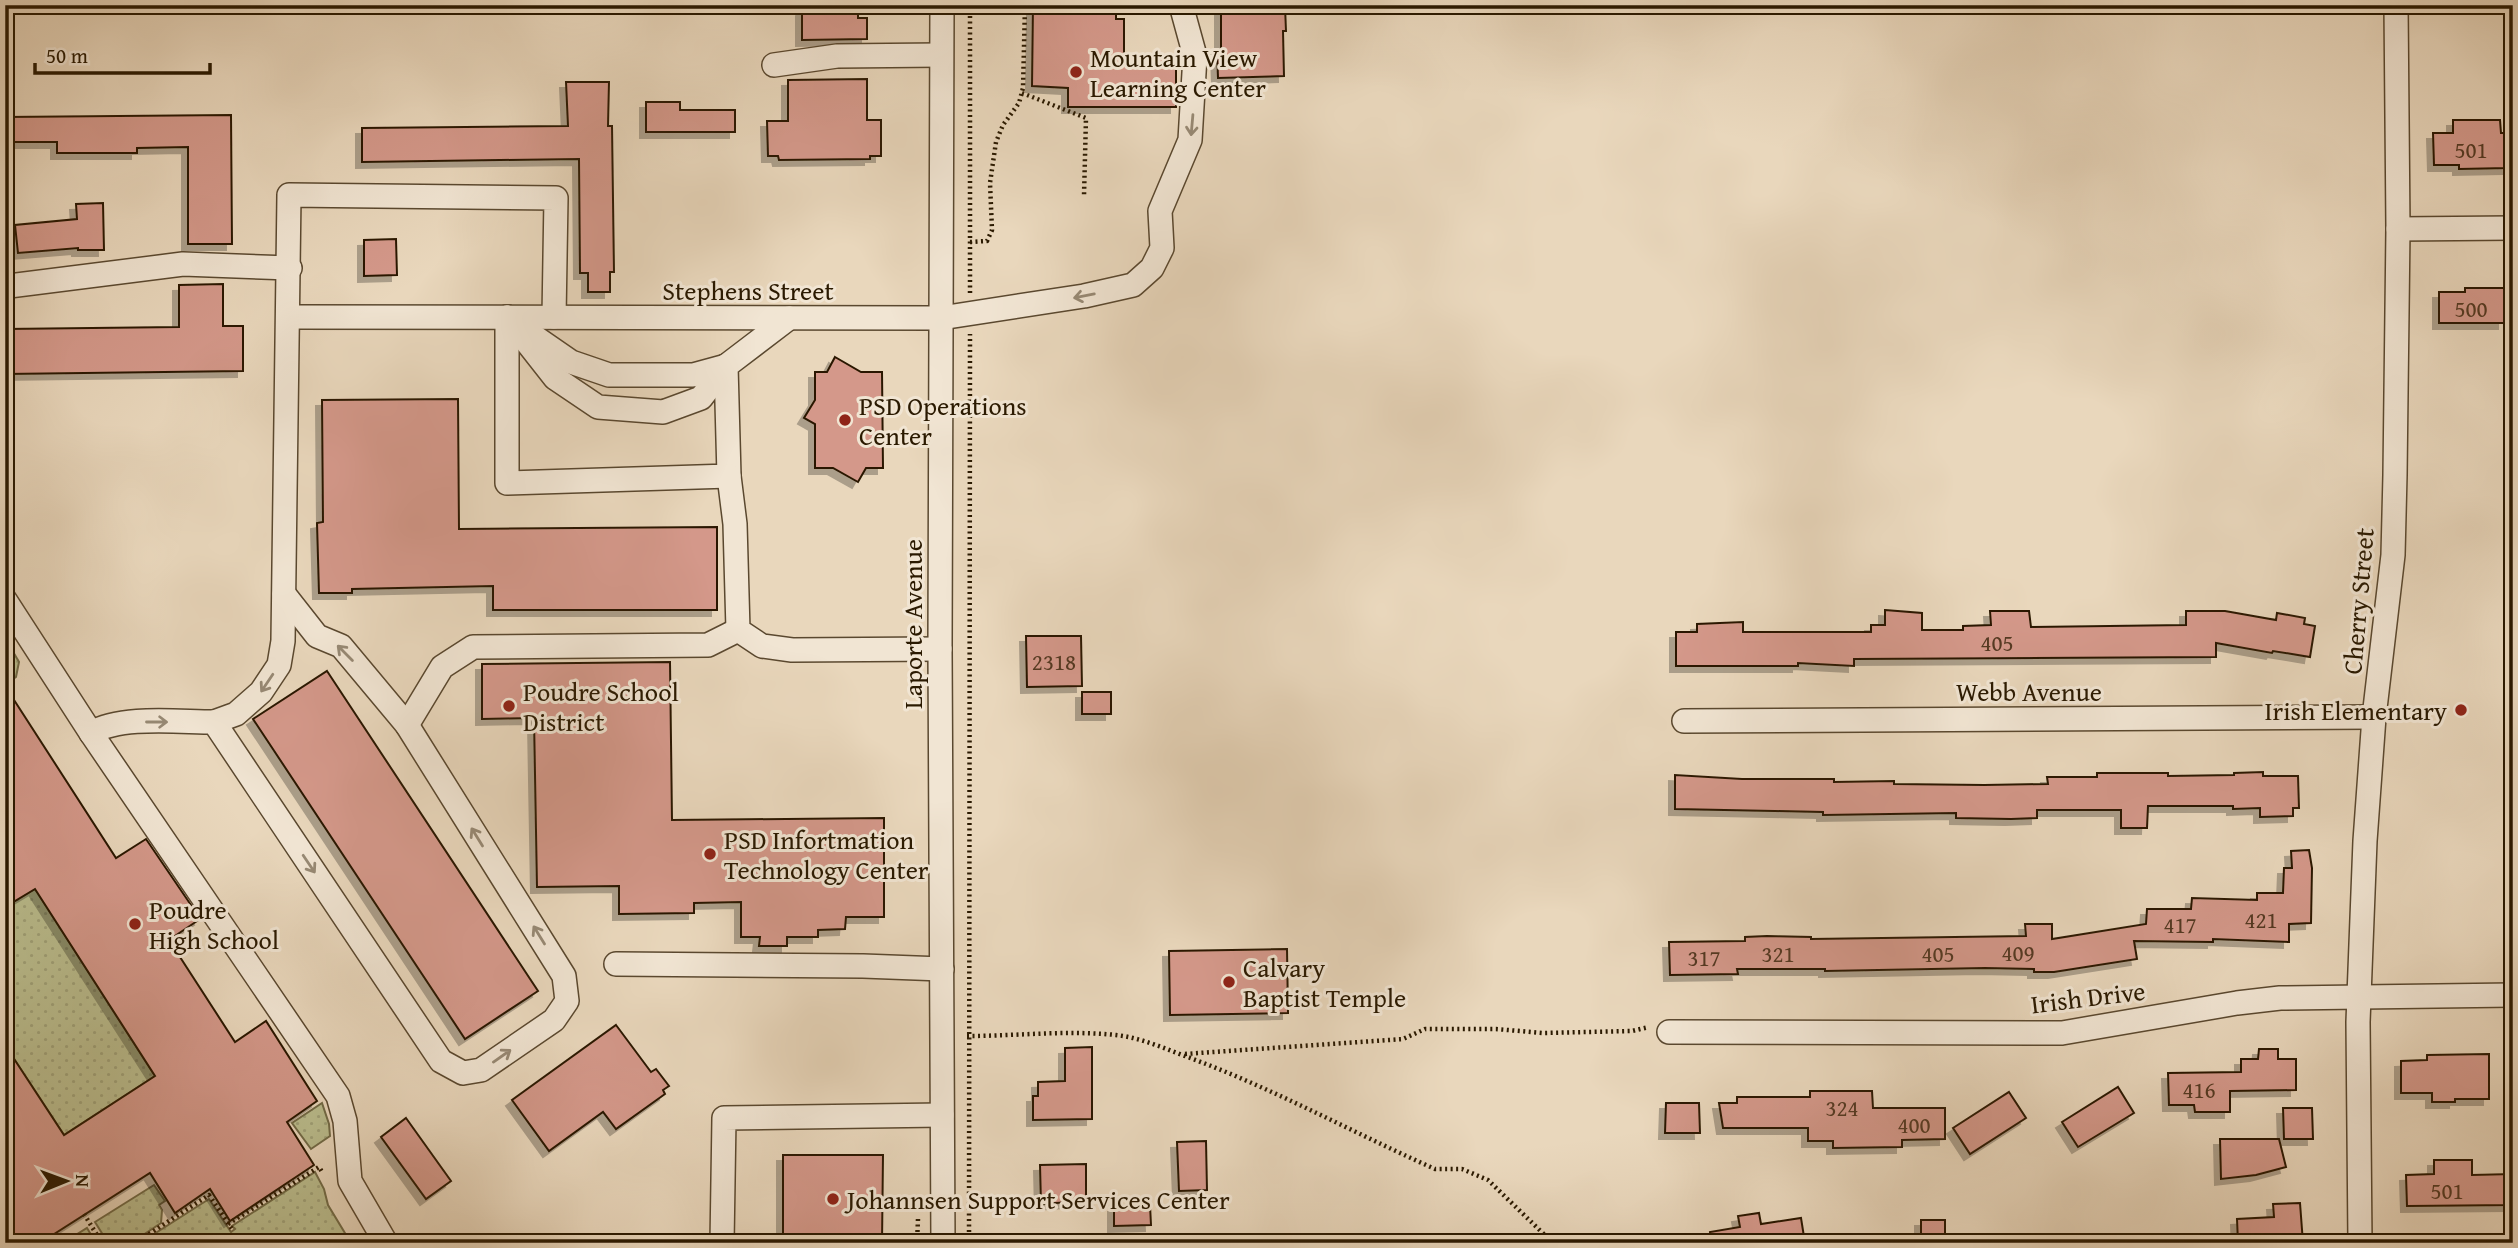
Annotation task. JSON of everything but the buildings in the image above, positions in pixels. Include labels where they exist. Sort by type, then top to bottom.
[{"type":"street","name":"Laporte Avenue","points":[[942,5],[940,649],[943,1243]]},
{"type":"street","name":"Stephens Street","points":[[289,317],[941,318],[1084,296],[1133,285],[1152,268],[1163,248],[1160,211],[1190,140],[1195,57],[1181,5]]},
{"type":"street","name":"Cherry Street","points":[[2360,1243],[2360,997],[2365,841],[2374,717],[2393,555],[2398,229],[2396,5]]},
{"type":"street","points":[[774,65],[837,57],[941,55]]},
{"type":"street","points":[[91,733],[103,725],[134,722],[214,722],[236,714],[253,700],[279,665],[283,641],[284,594],[289,195],[556,198],[554,317]]},
{"type":"street","points":[[2398,229],[2513,228]]},
{"type":"street","points":[[9,286],[183,264],[290,268]]},
{"type":"street","points":[[506,317],[570,362],[609,375],[693,375],[726,366]]},
{"type":"street","points":[[506,317],[555,378],[598,407],[663,412],[702,398],[726,366],[789,318]]},
{"type":"street","points":[[506,317],[507,483],[729,476]]},
{"type":"street","points":[[726,366],[738,630]]},
{"type":"street","points":[[214,722],[441,1061],[463,1073],[481,1070],[554,1020],[567,1001],[564,976],[408,725],[341,646],[317,636],[284,594]]},
{"type":"street","points":[[5,600],[91,733],[338,1096],[345,1122],[350,1181],[386,1243]]},
{"type":"street","points":[[408,725],[442,667],[473,647],[708,645],[738,630]]},
{"type":"street","points":[[738,630],[762,646],[792,650],[940,649]]},
{"type":"street","name":"Webb Avenue","points":[[1684,721],[2374,717]]},
{"type":"street","points":[[616,964],[863,966],[942,970]]},
{"type":"street","name":"Irish Drive","points":[[1669,1032],[2062,1033],[2280,998],[2513,995]]},
{"type":"street","points":[[722,1243],[724,1118],[942,1115]]},
{"type":"path","points":[[968,1243],[970,5]]},
{"type":"path","points":[[968,242],[987,241],[992,230],[990,183],[996,142],[1022,93],[1025,5]]},
{"type":"path","points":[[1022,93],[1086,118],[1084,196]]},
{"type":"path","points":[[1181,1054],[1404,1039],[1425,1030],[1496,1029],[1544,1033],[1632,1031],[1663,1024],[1669,1032]]},
{"type":"path","points":[[942,1036],[1023,1036],[1055,1031],[1118,1035],[1141,1040],[1236,1075],[1435,1169],[1462,1169],[1488,1180],[1553,1243]]},
{"type":"path","points":[[135,1243],[209,1195],[230,1227],[319,1167],[322,1172]]},
{"type":"path","points":[[84,1214],[102,1243]]},
{"type":"green space","points":[[5,638],[19,662],[16,677],[5,685]]},
{"type":"green space","points":[[35,889],[155,1076],[64,1135],[5,1045],[5,907]]},
{"type":"green space","points":[[322,1103],[330,1136],[311,1149],[292,1123]]},
{"type":"green space","points":[[315,1172],[324,1189],[328,1205],[351,1243],[140,1243],[209,1199],[231,1232],[235,1229],[232,1226]]},
{"type":"green space","points":[[154,1185],[165,1201],[159,1205],[162,1210],[161,1223],[131,1243],[108,1243],[95,1222]]},
{"type":"green space","points":[[87,1228],[96,1243],[63,1243]]},
{"type":"place","name":"Mountain View Learning Center","points":[[1076,72]]},
{"type":"place","name":"PSD Operations Center","points":[[845,420]]},
{"type":"place","name":"Poudre School District","points":[[509,706]]},
{"type":"place","name":"Irish Elementary","points":[[2461,710]]},
{"type":"place","name":"PSD Infortmation Technology Center","points":[[710,854]]},
{"type":"place","name":"Poudre High School","points":[[135,924]]},
{"type":"place","name":"Calvary Baptist Temple","points":[[1229,982]]},
{"type":"place","name":"Johannsen Support Services Center","points":[[833,1199]]}]
